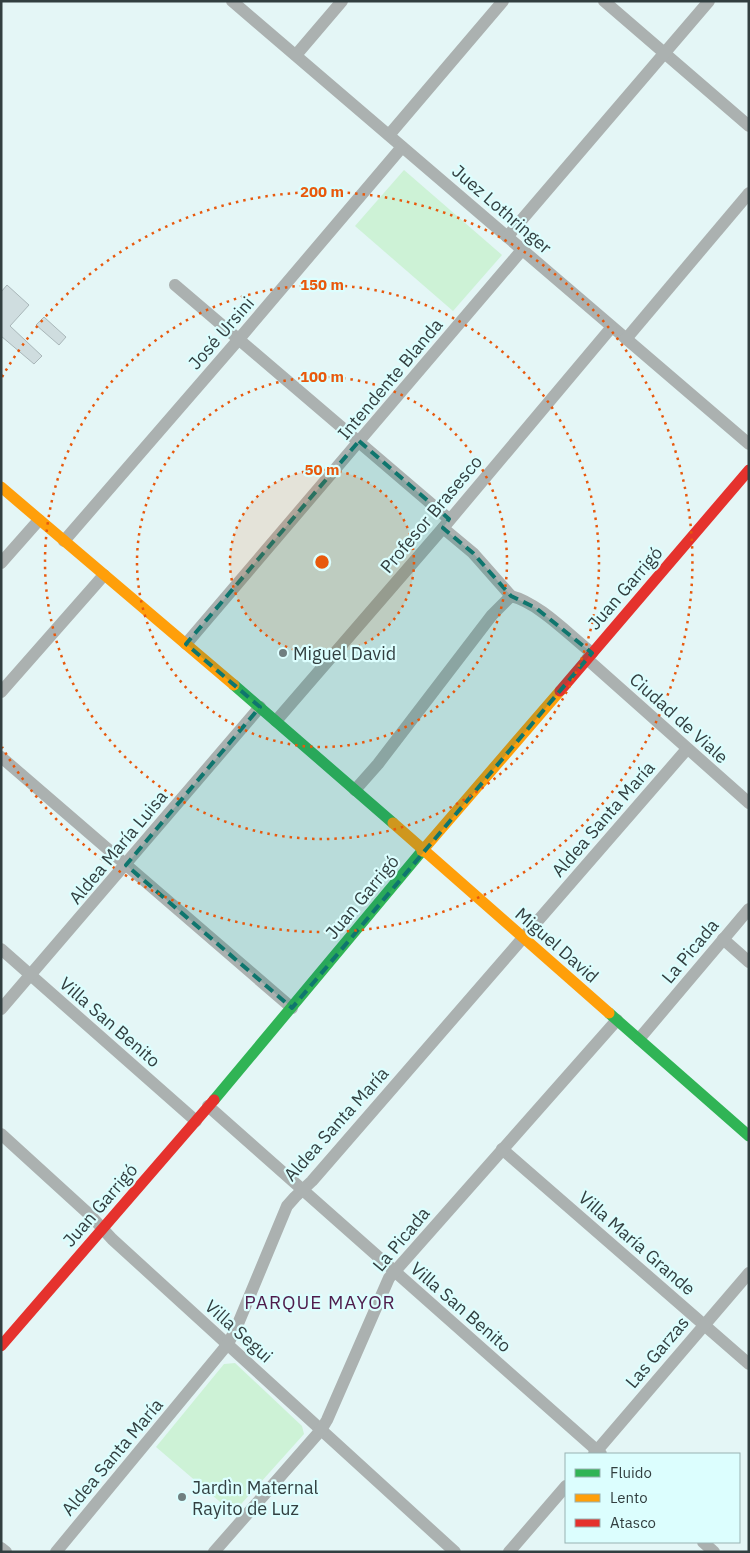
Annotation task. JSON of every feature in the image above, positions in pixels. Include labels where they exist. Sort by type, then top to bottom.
[{"type":"street","name":"Juez Lothringer","points":[[232,1],[507,236],[611,328],[749,444]]},
{"type":"street","points":[[296,55],[342,1]]},
{"type":"street","points":[[389,135],[503,1]]},
{"type":"street","points":[[604,1],[749,126]]},
{"type":"street","points":[[507,236],[709,1]]},
{"type":"street","name":"José Ursini","points":[[64,541],[239,339],[402,146]]},
{"type":"street","points":[[626,340],[749,193]]},
{"type":"street","name":"Intendente Blanda","points":[[186,644],[522,250]]},
{"type":"street","points":[[175,285],[360,442],[446,523],[511,596],[484,625],[378,764],[355,790]]},
{"type":"street","name":"Profesor Brasesco","points":[[276,721],[611,328]]},
{"type":"street","name":"Juan Garrigó","points":[[1,1346],[292,1008],[423,850],[749,470]]},
{"type":"street","name":"Miguel David","points":[[1,487],[260,707],[749,1136]]},
{"type":"street","points":[[1,563],[39,520]]},
{"type":"street","points":[[1,692],[104,575]]},
{"type":"street","name":"Ciudad de Viale","points":[[511,596],[523,599],[536,608],[687,749],[749,803]]},
{"type":"street","name":"Aldea María Luisa","points":[[1,1009],[260,707]]},
{"type":"street","name":"Aldea Santa María","points":[[56,1552],[227,1345],[235,1331],[288,1206],[295,1197],[303,1191],[687,749]]},
{"type":"street","points":[[1,757],[292,1008]]},
{"type":"street","name":"La Picada","points":[[639,1039],[749,909]]},
{"type":"street","points":[[723,939],[749,962]]},
{"type":"street","name":"Villa San Benito","points":[[1,950],[196,1120]]},
{"type":"street","name":"La Picada","points":[[214,1552],[321,1430],[331,1412],[384,1288],[394,1272],[617,1020]]},
{"type":"street","name":"Villa San Benito","points":[[208,1106],[597,1453]]},
{"type":"street","name":"Villa Segui","points":[[3,1140],[91,1216],[227,1345],[455,1552]]},
{"type":"street","name":"Villa María Grande","points":[[502,1149],[749,1364]]},
{"type":"street","name":"Las Garzas","points":[[597,1453],[749,1273]]},
{"type":"street","points":[[509,1552],[565,1487]]},
{"type":"street","points":[[704,1543],[714,1552]]},
{"type":"street","points":[[1,1548],[6,1552]]},
{"type":"highlighted area","points":[[359,441],[449,519],[443,528],[473,553],[511,596],[536,608],[592,653],[292,1008],[126,865],[260,707],[186,644]]},
{"type":"green space","points":[[404,170],[502,255],[453,311],[355,226]]},
{"type":"green space","points":[[235,1363],[302,1426],[304,1434],[233,1513],[156,1447],[224,1364]]},
{"type":"building","points":[[7,285],[29,305],[10,326],[42,356],[34,364],[1,336],[1,292]]},
{"type":"building","points":[[44,317],[66,337],[59,345],[36,325]]},
{"type":"traffic: fast","points":[[234,685],[393,823]]},
{"type":"traffic: fast","points":[[214,1100],[422,851]]},
{"type":"traffic: fast","points":[[609,1013],[749,1136]]},
{"type":"traffic: slow","points":[[1,487],[234,685]]},
{"type":"traffic: slow","points":[[422,851],[560,691]]},
{"type":"traffic: slow","points":[[393,823],[609,1013]]},
{"type":"traffic: jam","points":[[560,691],[749,470]]},
{"type":"traffic: jam","points":[[1,1346],[214,1100]]},
{"type":"place","name":"Miguel David","points":[[283,653]]},
{"type":"place","name":"Jardìn Maternal Rayito de Luz","points":[[182,1497]]},
{"type":"district","name":"PARQUE MAYOR","points":[[320,1302]]}]
